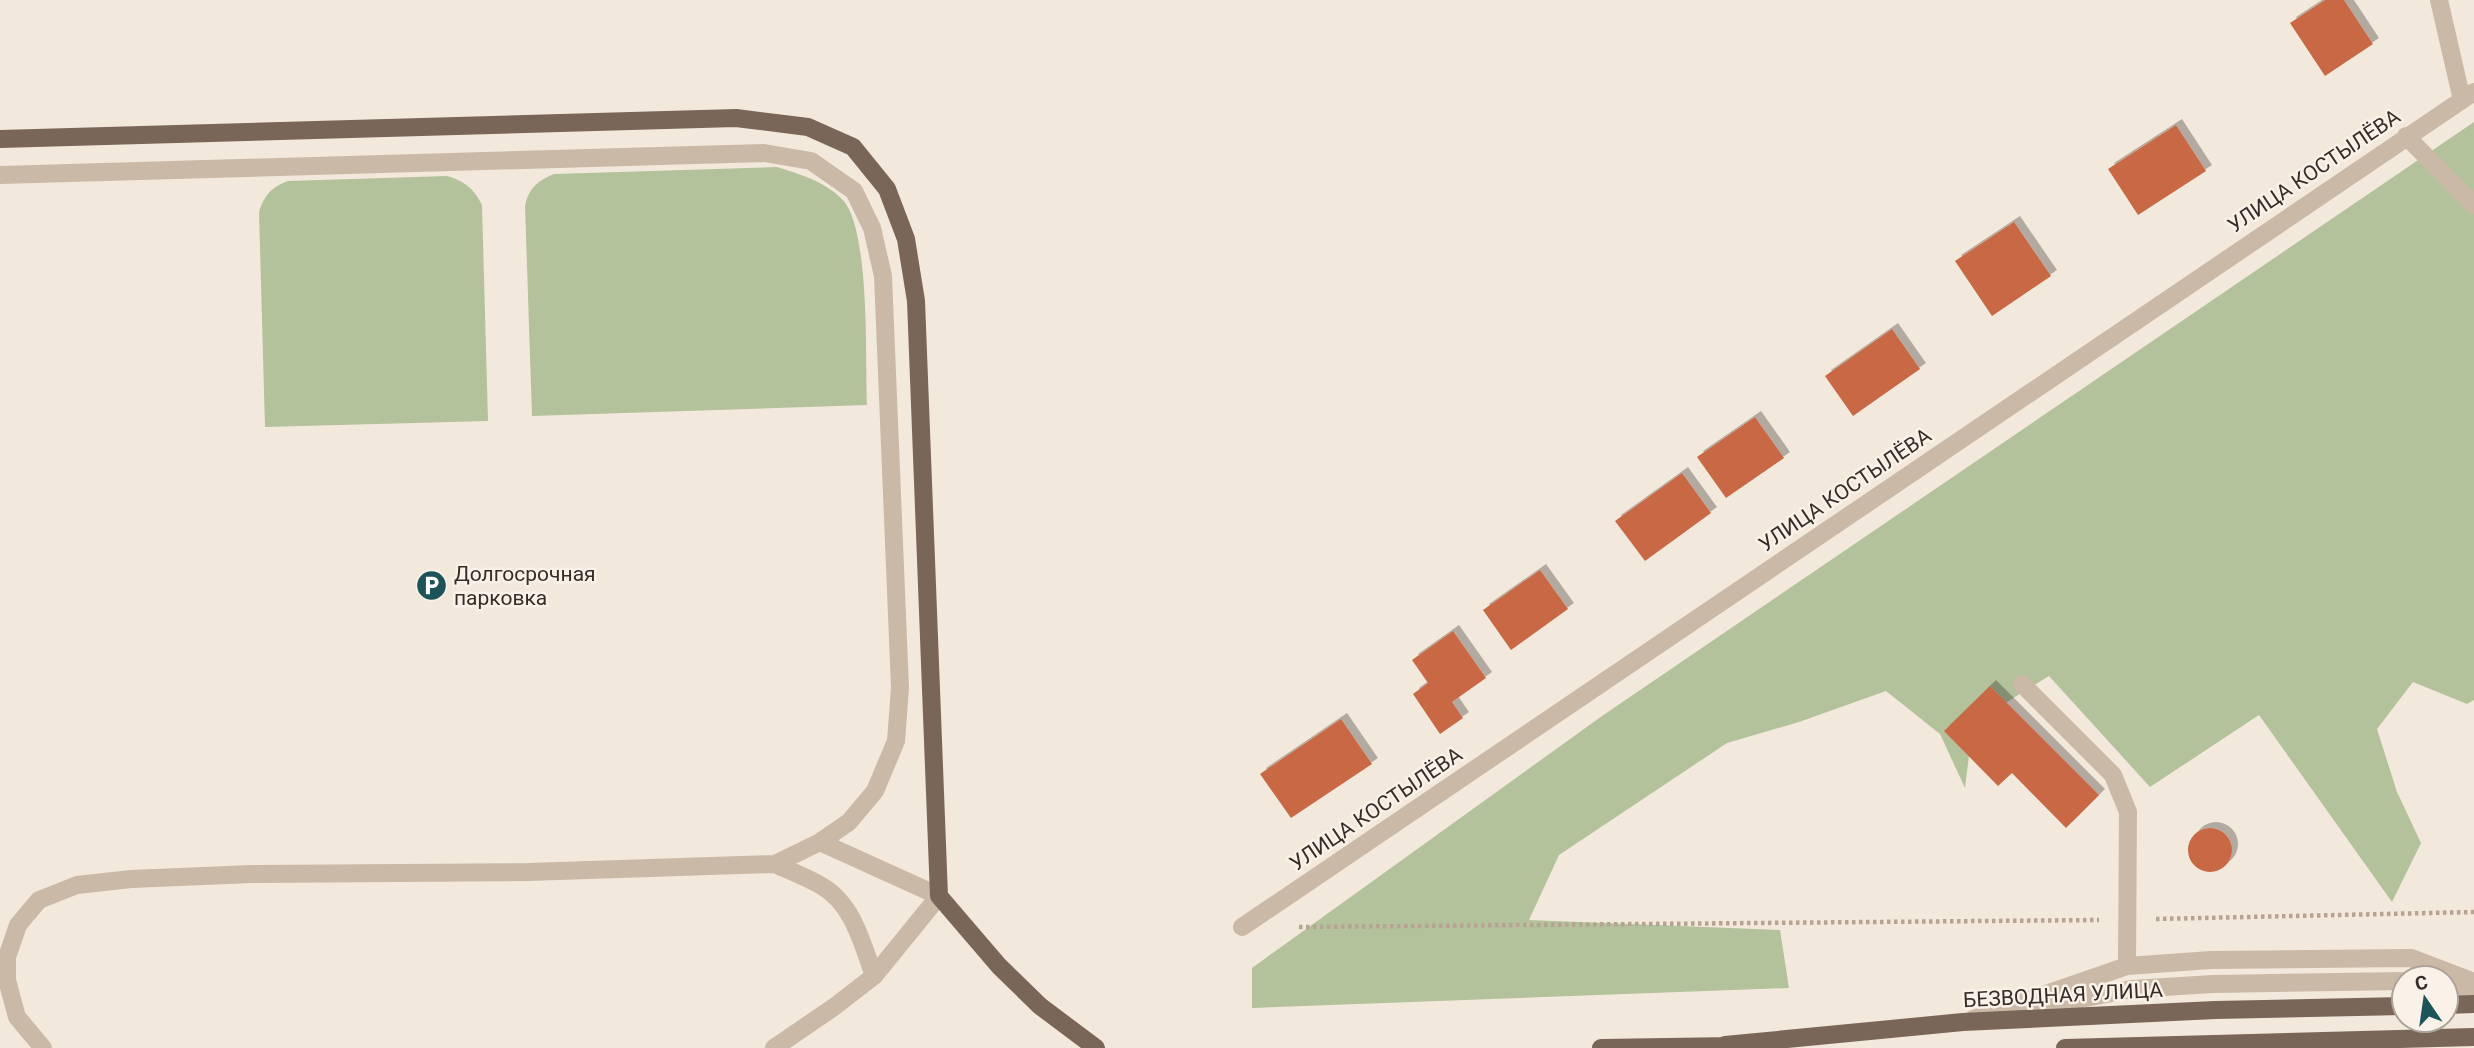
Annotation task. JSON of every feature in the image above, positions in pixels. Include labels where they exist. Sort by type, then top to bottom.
[{"type":"main road","points":[[0,139],[736,118],[808,127],[853,147],[887,189],[906,239],[916,301],[939,896],[999,966],[1040,1006],[1096,1048]]},
{"type":"main road","name":"БЕЗВОДНАЯ УЛИЦА","points":[[1725,1045],[1963,1022],[2215,1010],[2390,1006]]},
{"type":"main road","points":[[2065,1048],[2474,1037]]},
{"type":"main road","name":"БЕЗВОДНАЯ УЛИЦА","points":[[1601,1048],[1725,1045],[1822,1048]]},
{"type":"street","points":[[2439,0],[2468,96]]},
{"type":"street","name":"УЛИЦА КОСТЫЛЁВА","points":[[1242,927],[2468,96]]},
{"type":"street","points":[[2406,136],[2474,205]]},
{"type":"street","points":[[0,175],[764,153],[811,161],[854,191],[872,228],[883,276],[900,688],[895,741],[875,791],[849,822],[820,842],[775,864],[528,872],[252,874],[131,878],[77,885],[39,900],[18,925],[7,957],[7,980],[17,1017],[43,1048]]},
{"type":"street","points":[[2022,684],[2113,775],[2128,812],[2127,966]]},
{"type":"street","points":[[774,1048],[835,1007],[874,976],[939,896],[820,842]]},
{"type":"street","points":[[775,864],[822,886],[843,905],[855,924],[874,976]]},
{"type":"street","points":[[1963,1022],[2127,966],[2211,961],[2411,958],[2474,982]]},
{"type":"street","points":[[1963,1022],[2132,989],[2213,984],[2390,981]]},
{"type":"street","points":[[2397,1048],[2437,1039]]},
{"type":"street","points":[[2413,1048],[2437,1039]]},
{"type":"path","points":[[1298,927],[2127,920],[2474,912]]},
{"type":"green space","points":[[2474,122],[2474,700],[2467,704],[2413,682],[2377,729],[2397,792],[2421,843],[2392,902],[2259,715],[2150,787],[2049,676],[1973,723],[1965,788],[1940,734],[1886,691],[1799,722],[1727,743],[1559,855],[1529,920],[1780,930],[1789,988],[1252,1008],[1252,968],[1602,716]]},
{"type":"green space","points":[[777,167],[803,175],[827,187],[841,198],[851,213],[862,264],[867,405],[532,416],[525,206],[535,186],[554,174]]},
{"type":"green space","points":[[447,176],[468,186],[482,205],[488,421],[265,427],[259,212],[263,201],[273,189],[288,181]]},
{"type":"building","points":[[2325,0],[2344,0],[2373,44],[2325,76],[2290,23]]},
{"type":"building","points":[[2176,125],[2206,171],[2138,215],[2108,169]]},
{"type":"building","points":[[2014,222],[2051,276],[1992,316],[1955,261]]},
{"type":"building","points":[[1892,329],[1920,369],[1853,416],[1825,376]]},
{"type":"building","points":[[1755,417],[1784,458],[1726,498],[1697,457]]},
{"type":"building","points":[[1682,473],[1711,513],[1645,561],[1615,521]]},
{"type":"building","points":[[1540,570],[1568,609],[1511,650],[1483,610]]},
{"type":"building","points":[[1453,631],[1486,678],[1452,702],[1463,718],[1440,734],[1413,694],[1428,683],[1412,660]]},
{"type":"building","points":[[1990,686],[2099,795],[2066,828],[2012,773],[1998,786],[1944,731]]},
{"type":"building","points":[[1341,719],[1372,764],[1291,818],[1260,774]]},
{"type":"building","points":[[2210,828],[2225,835],[2232,850],[2225,865],[2210,872],[2195,865],[2188,850],[2195,835]]},
{"type":"place","name":"Долгосрочная парковка","points":[[431,586]]}]
